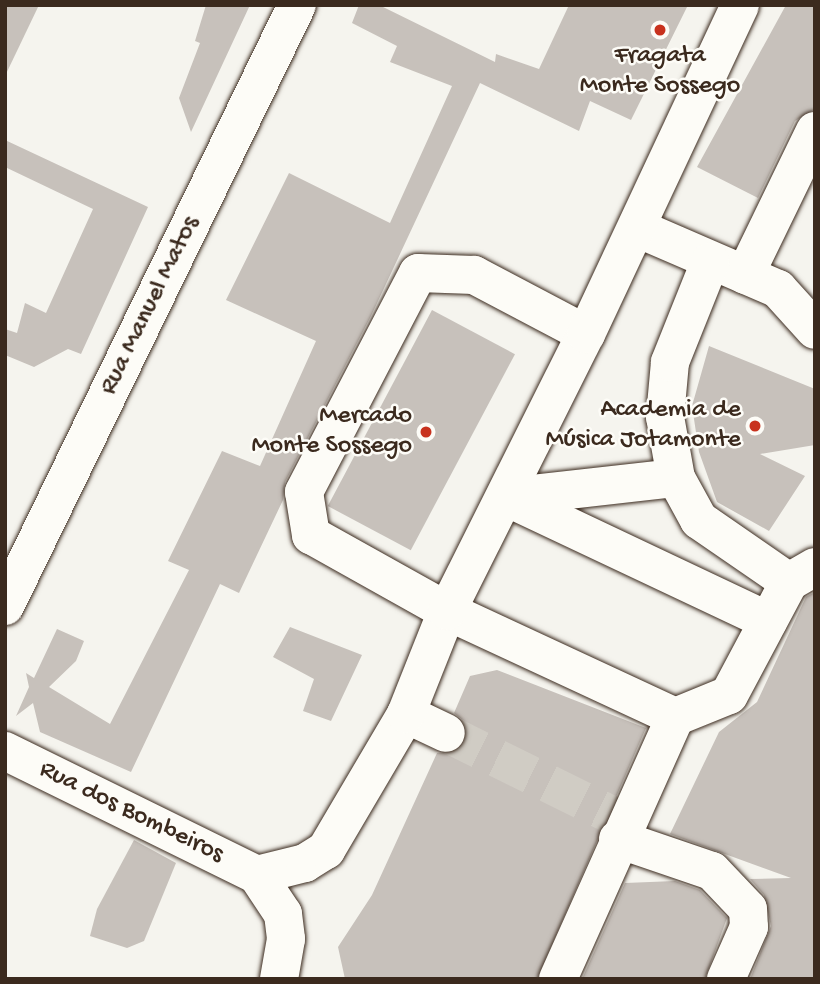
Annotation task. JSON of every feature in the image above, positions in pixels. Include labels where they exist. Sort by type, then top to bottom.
[{"type":"main road","name":"Rua Manuel Matos","points":[[5,606],[297,5]]},
{"type":"main road","points":[[279,979],[286,939],[282,914],[257,874],[305,863],[326,850],[406,713],[447,611],[586,334],[740,5]]},
{"type":"main road","points":[[745,275],[815,131]]},
{"type":"main road","points":[[637,228],[710,262],[778,289],[815,330]]},
{"type":"main road","points":[[558,979],[619,825],[675,717],[729,695],[768,621],[802,574],[699,520],[676,478],[665,417],[670,362],[710,262]]},
{"type":"main road","points":[[586,334],[474,275],[418,273],[304,492],[311,535],[447,611],[675,717]]},
{"type":"main road","points":[[506,498],[676,478]]},
{"type":"main road","points":[[506,498],[768,621]]},
{"type":"main road","points":[[406,713],[446,733]]},
{"type":"main road","name":"Rua dos Bombeiros","points":[[5,751],[257,874]]},
{"type":"main road","points":[[619,825],[712,871],[748,909],[749,927],[726,979]]},
{"type":"building","points":[[5,5],[39,5],[5,76]]},
{"type":"building","points":[[206,5],[250,5],[191,132],[179,98],[200,43],[195,41]]},
{"type":"building","points":[[359,5],[379,5],[495,62],[496,54],[539,69],[569,5],[688,5],[631,120],[590,101],[579,131],[480,83],[371,316],[285,482],[283,500],[239,593],[220,584],[131,772],[40,732],[33,703],[16,716],[29,687],[26,673],[34,678],[57,629],[84,641],[76,661],[49,687],[110,724],[189,570],[168,561],[222,451],[260,466],[316,341],[226,300],[289,173],[390,223],[452,86],[390,62],[397,46],[352,23]]},
{"type":"building","points":[[786,5],[815,5],[815,109],[795,121],[758,198],[697,167]]},
{"type":"building","points":[[5,140],[148,207],[81,354],[68,349],[34,367],[5,355],[5,329],[17,333],[25,303],[46,313],[93,209],[5,167]]},
{"type":"building","name":"Mercado Monte Sossego","points":[[432,310],[515,354],[411,550],[328,506]]},
{"type":"building","name":"Academia de Música Jotamonte","points":[[709,346],[815,389],[815,445],[760,454],[805,476],[769,531],[717,502],[699,452],[692,406]]},
{"type":"building","points":[[815,592],[815,979],[750,979],[771,926],[764,895],[750,879],[791,878],[670,834],[719,732],[757,702],[806,597]]},
{"type":"building","points":[[290,627],[362,655],[331,721],[303,711],[314,679],[273,657]]},
{"type":"building","points":[[497,670],[646,728],[537,979],[345,979],[338,947],[372,895],[437,753],[458,751],[466,742],[464,721],[454,713],[470,676]]},
{"type":"building","points":[[134,840],[176,863],[144,941],[127,948],[90,936],[97,909]]},
{"type":"building","points":[[675,881],[700,890],[727,918],[705,979],[582,979],[625,883]]},
{"type":"tunnel","points":[[446,733],[612,815]]},
{"type":"place","name":"Fragata Monte Sossego","points":[[660,30]]},
{"type":"place","name":"Academia de Música Jotamonte","points":[[755,426]]},
{"type":"place","name":"Mercado Monte Sossego","points":[[426,432]]}]
